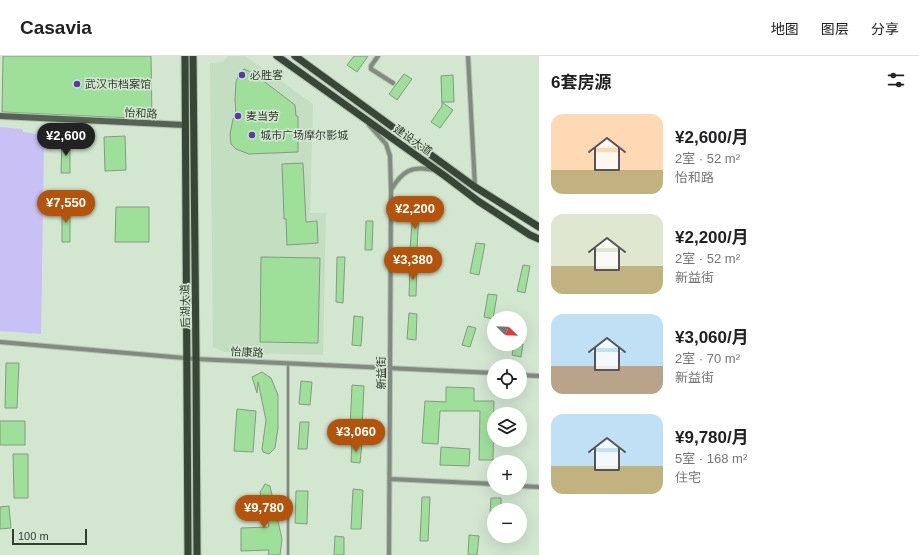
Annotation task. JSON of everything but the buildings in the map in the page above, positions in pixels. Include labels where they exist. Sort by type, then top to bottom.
[{"type":"main road","name":"后湖大道","points":[[185,56],[188,555]]},
{"type":"main road","name":"后湖大道","points":[[193,56],[197,555]]},
{"type":"main road","name":"建设大道","points":[[277,56],[478,201],[530,235],[539,239]]},
{"type":"main road","name":"建设大道","points":[[295,56],[475,187],[539,227]]},
{"type":"street","points":[[378,56],[371,66],[372,69],[393,83]]},
{"type":"street","points":[[468,56],[475,187]]},
{"type":"street","name":"怡和路","points":[[0,116],[185,125]]},
{"type":"street","name":"新益街","points":[[363,117],[386,144],[390,156],[389,555]]},
{"type":"street","points":[[391,190],[397,179],[407,171],[416,167],[433,170],[445,176]]},
{"type":"street","name":"怡康路","points":[[0,342],[196,359],[487,374]]},
{"type":"street","points":[[527,375],[539,376]]},
{"type":"street","points":[[390,478],[487,484]]},
{"type":"street","points":[[527,486],[539,487]]},
{"type":"lane","points":[[288,363],[288,555]]},
{"type":"shaded area","points":[[228,56],[245,56],[313,104],[310,213],[326,213],[323,355],[224,352],[213,347],[210,63],[223,62]]},
{"type":"shaded area","points":[[41,126],[51,127],[51,136],[44,144],[41,334],[0,331],[0,127],[22,129],[23,132],[37,134],[37,130],[40,131]]},
{"type":"place","name":"必胜客","points":[[242,75]]},
{"type":"place","name":"武汉市档案馆","points":[[77,84]]},
{"type":"place","name":"麦当劳","points":[[238,116]]},
{"type":"place","name":"城市广场摩尔影城","points":[[252,135]]}]
